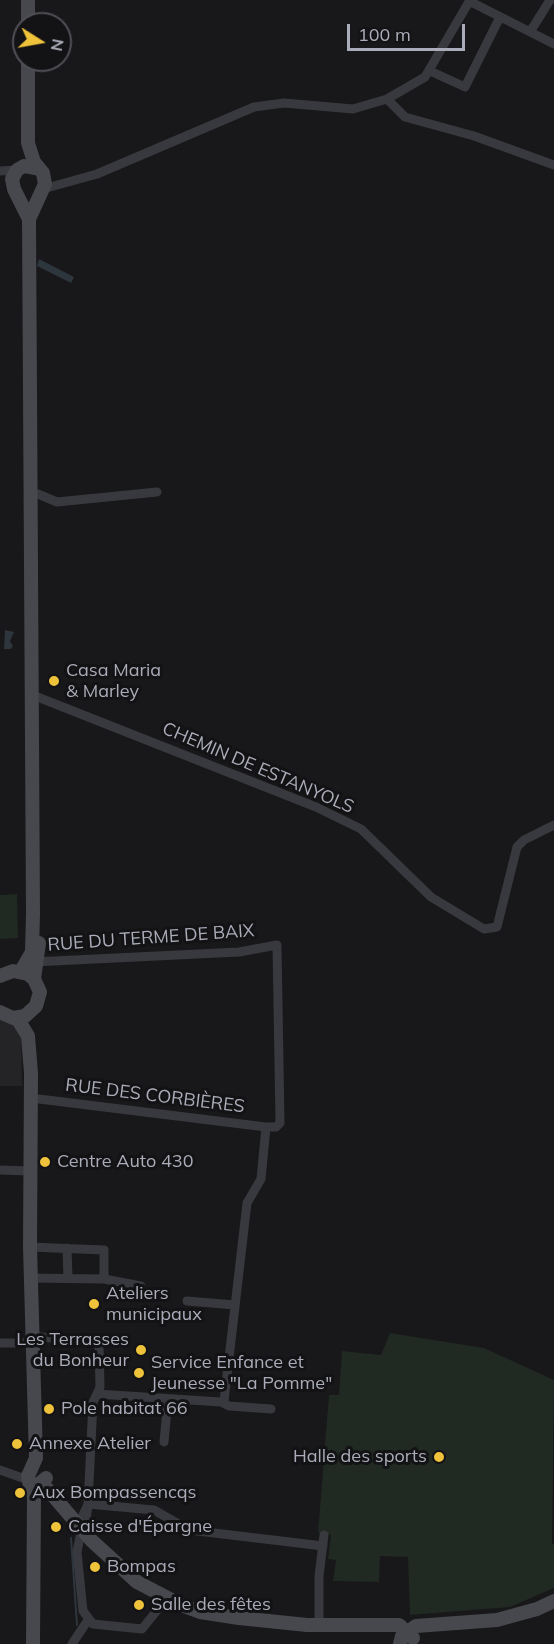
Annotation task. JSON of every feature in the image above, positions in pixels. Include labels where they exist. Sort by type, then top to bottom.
[{"type":"main road","points":[[28,72],[28,143],[18,169],[16,190],[29,219]]},
{"type":"main road","points":[[17,1018],[32,1012],[40,992],[29,965],[39,934],[33,913],[29,219],[40,192],[41,171],[28,143]]},
{"type":"main road","points":[[18,169],[29,165],[41,171]]},
{"type":"main road","points":[[16,190],[28,198],[40,192]]},
{"type":"main road","points":[[2,973],[29,965]]},
{"type":"main road","points":[[0,1012],[17,1018],[28,1036],[31,1073]]},
{"type":"main road","points":[[32,1012],[35,1038],[30,1098],[30,1278],[35,1445],[33,1644]]},
{"type":"main road","points":[[34,1479],[77,1516],[91,1540],[137,1582],[200,1612],[319,1626],[399,1625],[403,1638],[424,1627],[514,1617],[554,1601]]},
{"type":"street","points":[[530,32],[550,0]]},
{"type":"street","points":[[40,192],[97,174],[254,107],[284,104],[353,109],[387,99],[415,85],[430,71],[470,1],[554,44]]},
{"type":"street","points":[[430,71],[465,87],[500,17]]},
{"type":"street","points":[[387,99],[405,117],[474,136],[554,165]]},
{"type":"street","points":[[0,171],[18,169]]},
{"type":"street","points":[[41,171],[53,180],[66,182]]},
{"type":"street","points":[[0,176],[16,190]]},
{"type":"street","points":[[29,495],[38,494],[57,502],[157,492]]},
{"type":"street","name":"CHEMIN DE ESTANYOLS","points":[[30,694],[273,790],[361,829],[431,897],[484,929],[497,927],[517,847],[524,840],[554,825]]},
{"type":"street","name":"RUE DU TERME DE BAIX","points":[[29,965],[239,952],[277,945],[280,1123],[276,1127]]},
{"type":"street","name":"RUE DES CORBIÈRES","points":[[30,1098],[276,1127]]},
{"type":"street","points":[[221,1402],[224,1401],[248,1203],[261,1179],[266,1127]]},
{"type":"street","points":[[0,1170],[31,1171]]},
{"type":"street","points":[[30,1247],[104,1250],[104,1278]]},
{"type":"street","points":[[67,1248],[68,1278]]},
{"type":"street","points":[[30,1278],[104,1278],[141,1286]]},
{"type":"street","points":[[187,1300],[235,1305]]},
{"type":"street","points":[[0,1343],[31,1340],[99,1343],[100,1387],[93,1402],[87,1504],[77,1551],[83,1611],[88,1620],[102,1626],[142,1629],[167,1598]]},
{"type":"street","points":[[97,1394],[221,1402],[229,1406],[271,1409]]},
{"type":"street","points":[[164,1442],[168,1398]]},
{"type":"street","points":[[0,1470],[34,1479]]},
{"type":"street","points":[[87,1504],[154,1510],[189,1530],[323,1546]]},
{"type":"street","points":[[319,1626],[319,1576],[324,1535]]},
{"type":"street","points":[[72,1644],[88,1620]]},
{"type":"shaded area","points":[[39,259],[74,277],[71,283],[37,266]]},
{"type":"shaded area","points":[[5,630],[14,632],[10,641],[13,646],[11,649],[4,649]]},
{"type":"shaded area","points":[[17,894],[18,938],[0,939],[0,895]]},
{"type":"shaded area","points":[[0,1014],[21,1030],[22,1086],[0,1086]]},
{"type":"shaded area","name":"Halle des sports","points":[[390,1333],[484,1348],[554,1380],[552,1544],[554,1544],[554,1588],[510,1607],[410,1615],[408,1557],[380,1556],[379,1582],[333,1581],[336,1560],[328,1559],[331,1535],[318,1533],[329,1395],[339,1395],[342,1351],[381,1355]]},
{"type":"waterway","points":[[71,1538],[77,1625]]},
{"type":"place","name":"Casa Maria & Marley","points":[[54,681]]},
{"type":"place","name":"Centre Auto 430","points":[[45,1162]]},
{"type":"place","name":"Ateliers municipaux","points":[[94,1304]]},
{"type":"place","name":"Les Terrasses du Bonheur","points":[[141,1350]]},
{"type":"place","name":"Service Enfance et Jeunesse \"La Pomme\"","points":[[139,1373]]},
{"type":"place","name":"Pole habitat 66","points":[[49,1409]]},
{"type":"place","name":"Annexe Atelier","points":[[17,1444]]},
{"type":"place","name":"Halle des sports","points":[[439,1457]]},
{"type":"place","name":"Aux Bompassencqs","points":[[20,1493]]},
{"type":"place","name":"Caisse d'Épargne","points":[[56,1527]]},
{"type":"place","name":"Bompas","points":[[95,1567]]},
{"type":"place","name":"Salle des fêtes","points":[[139,1605]]}]
